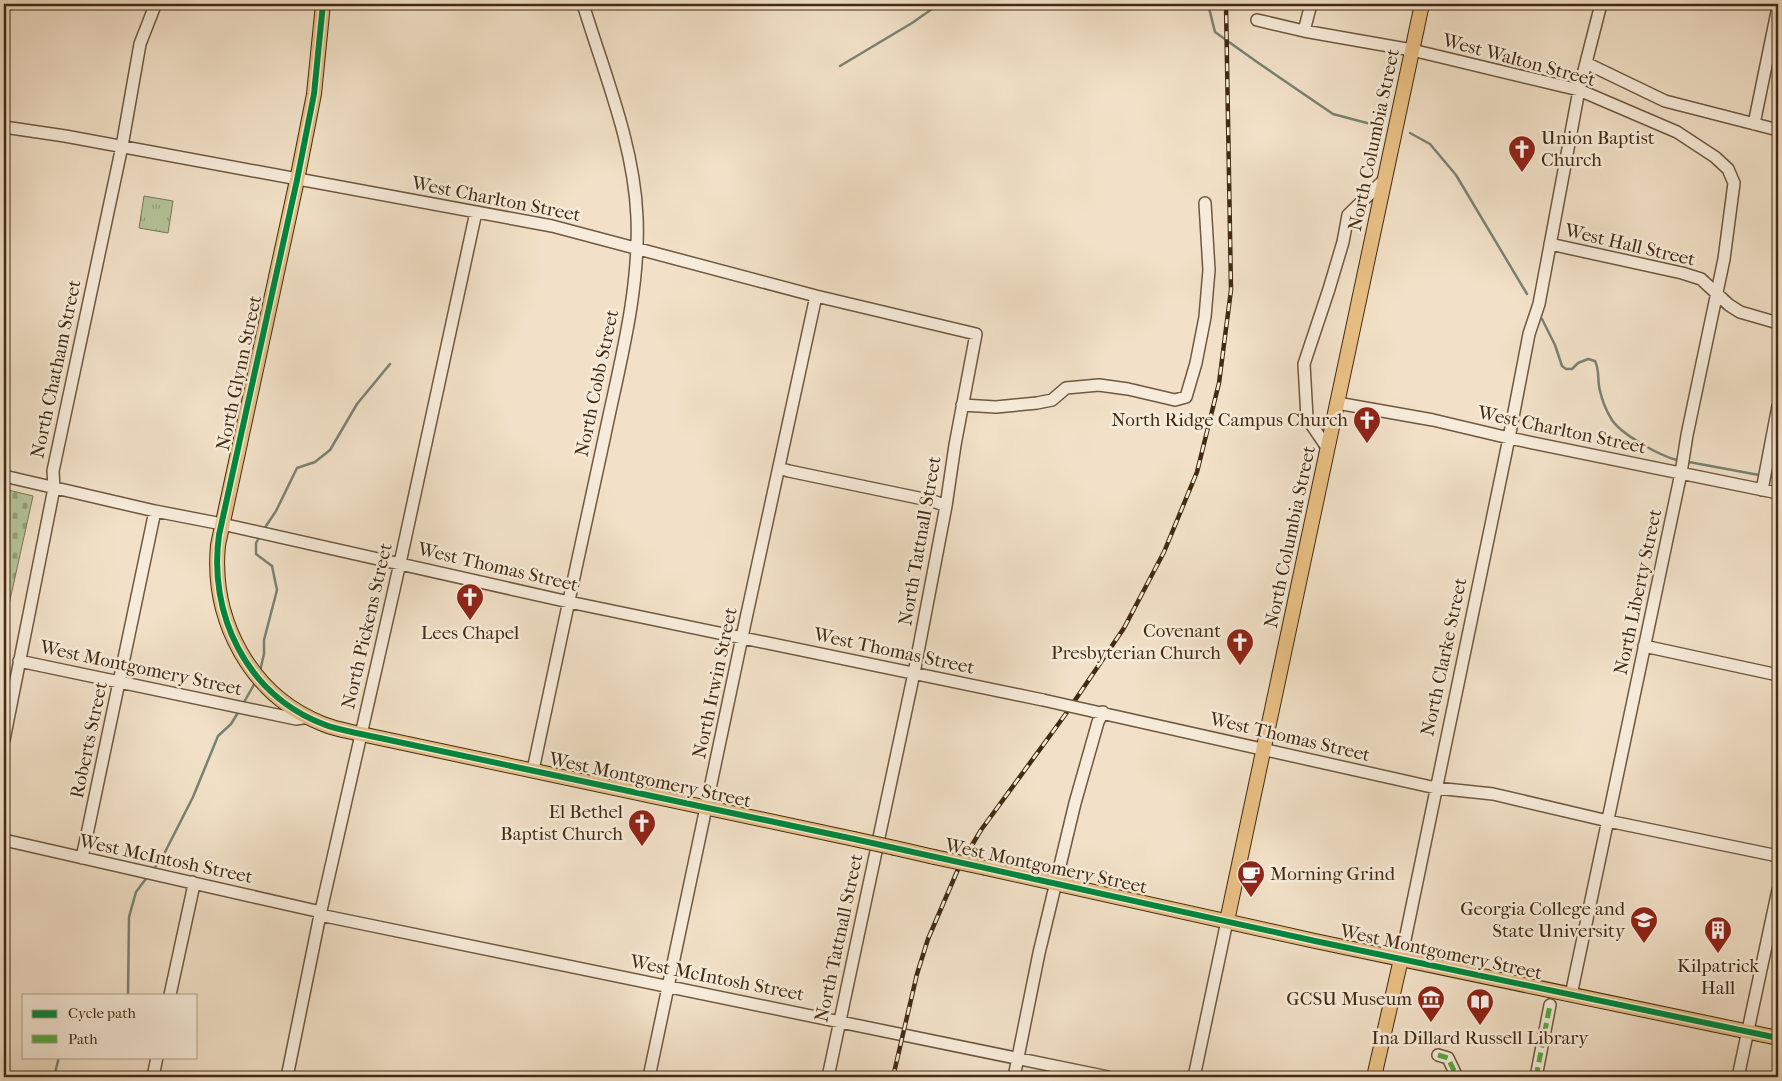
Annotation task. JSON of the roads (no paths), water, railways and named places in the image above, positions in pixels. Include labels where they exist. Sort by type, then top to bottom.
[{"type":"main road","name":"North Glynn Street","points":[[309,717],[288,705],[266,686],[250,668],[234,640],[224,615],[218,586],[217,556],[222,524],[314,94],[323,4]]},
{"type":"main road","name":"North Columbia Street","points":[[1227,921],[1422,4]]},
{"type":"main road","name":"West Montgomery Street","points":[[309,717],[324,724],[360,734],[854,839],[1401,959],[1778,1038]]},
{"type":"main road","name":"North Clarke Street","points":[[1374,1077],[1401,959]]},
{"type":"street","name":"North Cobb Street","points":[[533,770],[635,282],[637,217],[634,182],[623,132],[585,4]]},
{"type":"street","points":[[1304,31],[1311,4]]},
{"type":"street","points":[[1579,90],[1601,4]]},
{"type":"street","points":[[1754,124],[1778,7]]},
{"type":"street","name":"North Chatham Street","points":[[4,740],[54,488],[53,471],[122,146],[140,44],[154,8]]},
{"type":"street","name":"West Walton Street","points":[[1257,20],[1304,31],[1412,50],[1579,90],[1677,132],[1715,157],[1728,169],[1734,183],[1733,195]]},
{"type":"street","name":"West Walton Street","points":[[1586,63],[1665,101],[1778,130]]},
{"type":"street","name":"North Clarke Street","points":[[1401,959],[1529,334],[1539,304],[1579,90]]},
{"type":"street","name":"West Charlton Street","points":[[4,127],[122,146],[552,226],[816,296],[976,334]]},
{"type":"street","points":[[1328,449],[1307,418],[1304,364],[1343,242],[1348,215],[1385,179]]},
{"type":"street","name":"North Liberty Street","points":[[1571,995],[1681,473],[1724,259],[1733,195]]},
{"type":"street","points":[[962,405],[996,407],[1037,403],[1052,400],[1066,388],[1099,385],[1128,389],[1175,400],[1186,397],[1196,363],[1205,317],[1209,270],[1205,203]]},
{"type":"street","name":"North Pickens Street","points":[[287,1077],[320,913],[400,563],[476,212]]},
{"type":"street","name":"West Hall Street","points":[[1550,244],[1682,273],[1701,279],[1729,305],[1740,312],[1778,323]]},
{"type":"street","name":"North Irwin Street","points":[[649,1077],[816,296]]},
{"type":"street","name":"North Tattnall Street","points":[[828,1077],[914,673],[976,334]]},
{"type":"street","name":"West Charlton Street","points":[[1337,403],[1433,420],[1509,438],[1778,493]]},
{"type":"street","points":[[1762,490],[1778,406]]},
{"type":"street","points":[[779,468],[933,501],[946,506]]},
{"type":"street","name":"West Thomas Street","points":[[4,476],[569,602],[742,636],[1097,711],[1436,788],[1493,794],[1608,821],[1778,856]]},
{"type":"street","name":"Roberts Street","points":[[82,858],[155,511]]},
{"type":"street","points":[[1644,646],[1778,674]]},
{"type":"street","name":"West Montgomery Street","points":[[19,661],[296,719],[309,717]]},
{"type":"street","points":[[1014,1077],[1039,954],[1098,722],[1097,711]]},
{"type":"street","name":"West McIntosh Street","points":[[4,840],[320,913],[1108,1077]]},
{"type":"street","points":[[170,994],[193,889],[192,882]]},
{"type":"street","points":[[1738,1077],[1778,890]]},
{"type":"street","name":"North Columbia Street","points":[[1194,1077],[1227,921]]},
{"type":"street","points":[[1536,1077],[1550,1005]]},
{"type":"street","points":[[1438,1055],[1448,1058],[1457,1077]]},
{"type":"street","points":[[153,1077],[157,1058]]},
{"type":"waterway","points":[[840,66],[912,23],[939,4]]},
{"type":"waterway","points":[[1208,4],[1215,32],[1257,62],[1333,114],[1382,127]]},
{"type":"waterway","points":[[1777,118],[1778,86]]},
{"type":"waterway","points":[[1410,133],[1430,144],[1456,175],[1527,294]]},
{"type":"waterway","points":[[1542,319],[1555,345],[1562,366],[1566,369],[1572,369],[1578,363],[1588,359],[1595,361],[1602,398],[1610,417],[1617,426],[1642,444],[1677,460]]},
{"type":"waterway","points":[[264,529],[276,511],[297,468],[315,462],[330,450],[357,404],[390,364]]},
{"type":"waterway","points":[[1689,462],[1759,475]]},
{"type":"waterway","points":[[1771,477],[1778,478]]},
{"type":"waterway","points":[[260,536],[256,543],[256,554],[272,566],[277,590],[264,640],[264,654],[260,671]]},
{"type":"waterway","points":[[243,704],[256,681]]},
{"type":"waterway","points":[[153,870],[162,858],[193,797],[218,736],[231,724],[239,711]]},
{"type":"waterway","points":[[128,994],[129,917],[136,892],[148,876]]},
{"type":"waterway","points":[[54,1077],[59,1058]]},
{"type":"railway","points":[[893,1077],[917,974],[928,939],[959,867],[981,830],[1065,715],[1124,628],[1164,552],[1197,472],[1219,383],[1231,290],[1226,4]]},
{"type":"place","name":"Union Baptist Church","points":[[1522,173]]},
{"type":"place","name":"North Ridge Campus Church","points":[[1367,444]]},
{"type":"place","name":"Lees Chapel","points":[[470,621]]},
{"type":"place","name":"Covenant Presbyterian Church","points":[[1240,666]]},
{"type":"place","name":"El Bethel Baptist Church","points":[[642,847]]},
{"type":"place","name":"Morning Grind","points":[[1251,898]]},
{"type":"place","name":"Georgia College and State University","points":[[1644,944]]},
{"type":"place","name":"Kilpatrick Hall","points":[[1718,954]]},
{"type":"place","name":"GCSU Museum","points":[[1431,1023]]},
{"type":"place","name":"Ina Dillard Russell Library","points":[[1480,1026]]}]
